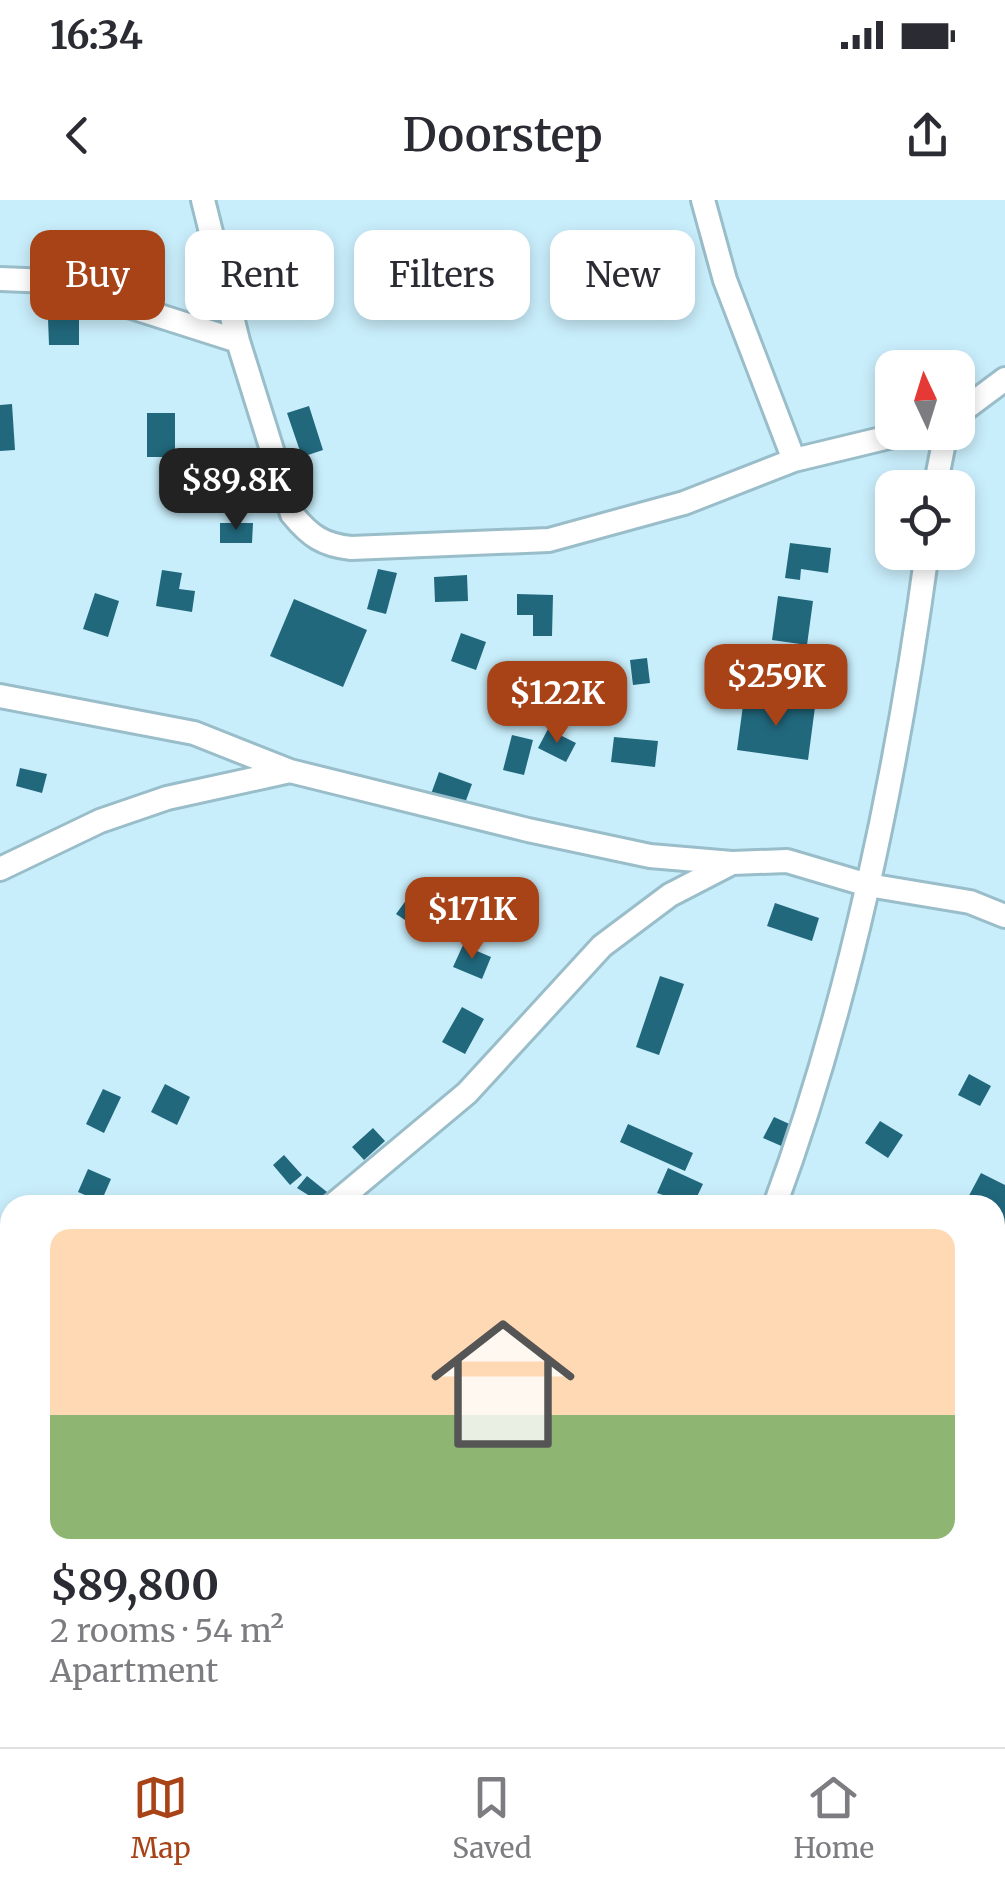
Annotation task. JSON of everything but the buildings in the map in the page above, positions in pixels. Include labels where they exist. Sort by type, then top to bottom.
[{"type":"street","points":[[202,200],[238,341],[292,514],[308,534],[328,545],[351,548],[550,540],[684,504],[794,460],[875,440]]},
{"type":"street","points":[[704,200],[725,280],[794,460]]},
{"type":"street","points":[[0,279],[50,281],[238,341]]},
{"type":"street","points":[[975,402],[1005,380]]},
{"type":"street","points":[[778,1195],[795,1151],[868,885],[923,570]]},
{"type":"street","points":[[0,696],[194,733],[290,771],[650,856],[732,863],[787,861],[868,885],[970,902],[1005,916]]},
{"type":"street","points":[[0,870],[100,822],[167,798],[290,771]]},
{"type":"street","points":[[345,1195],[467,1093],[602,946],[670,895],[732,863]]}]
